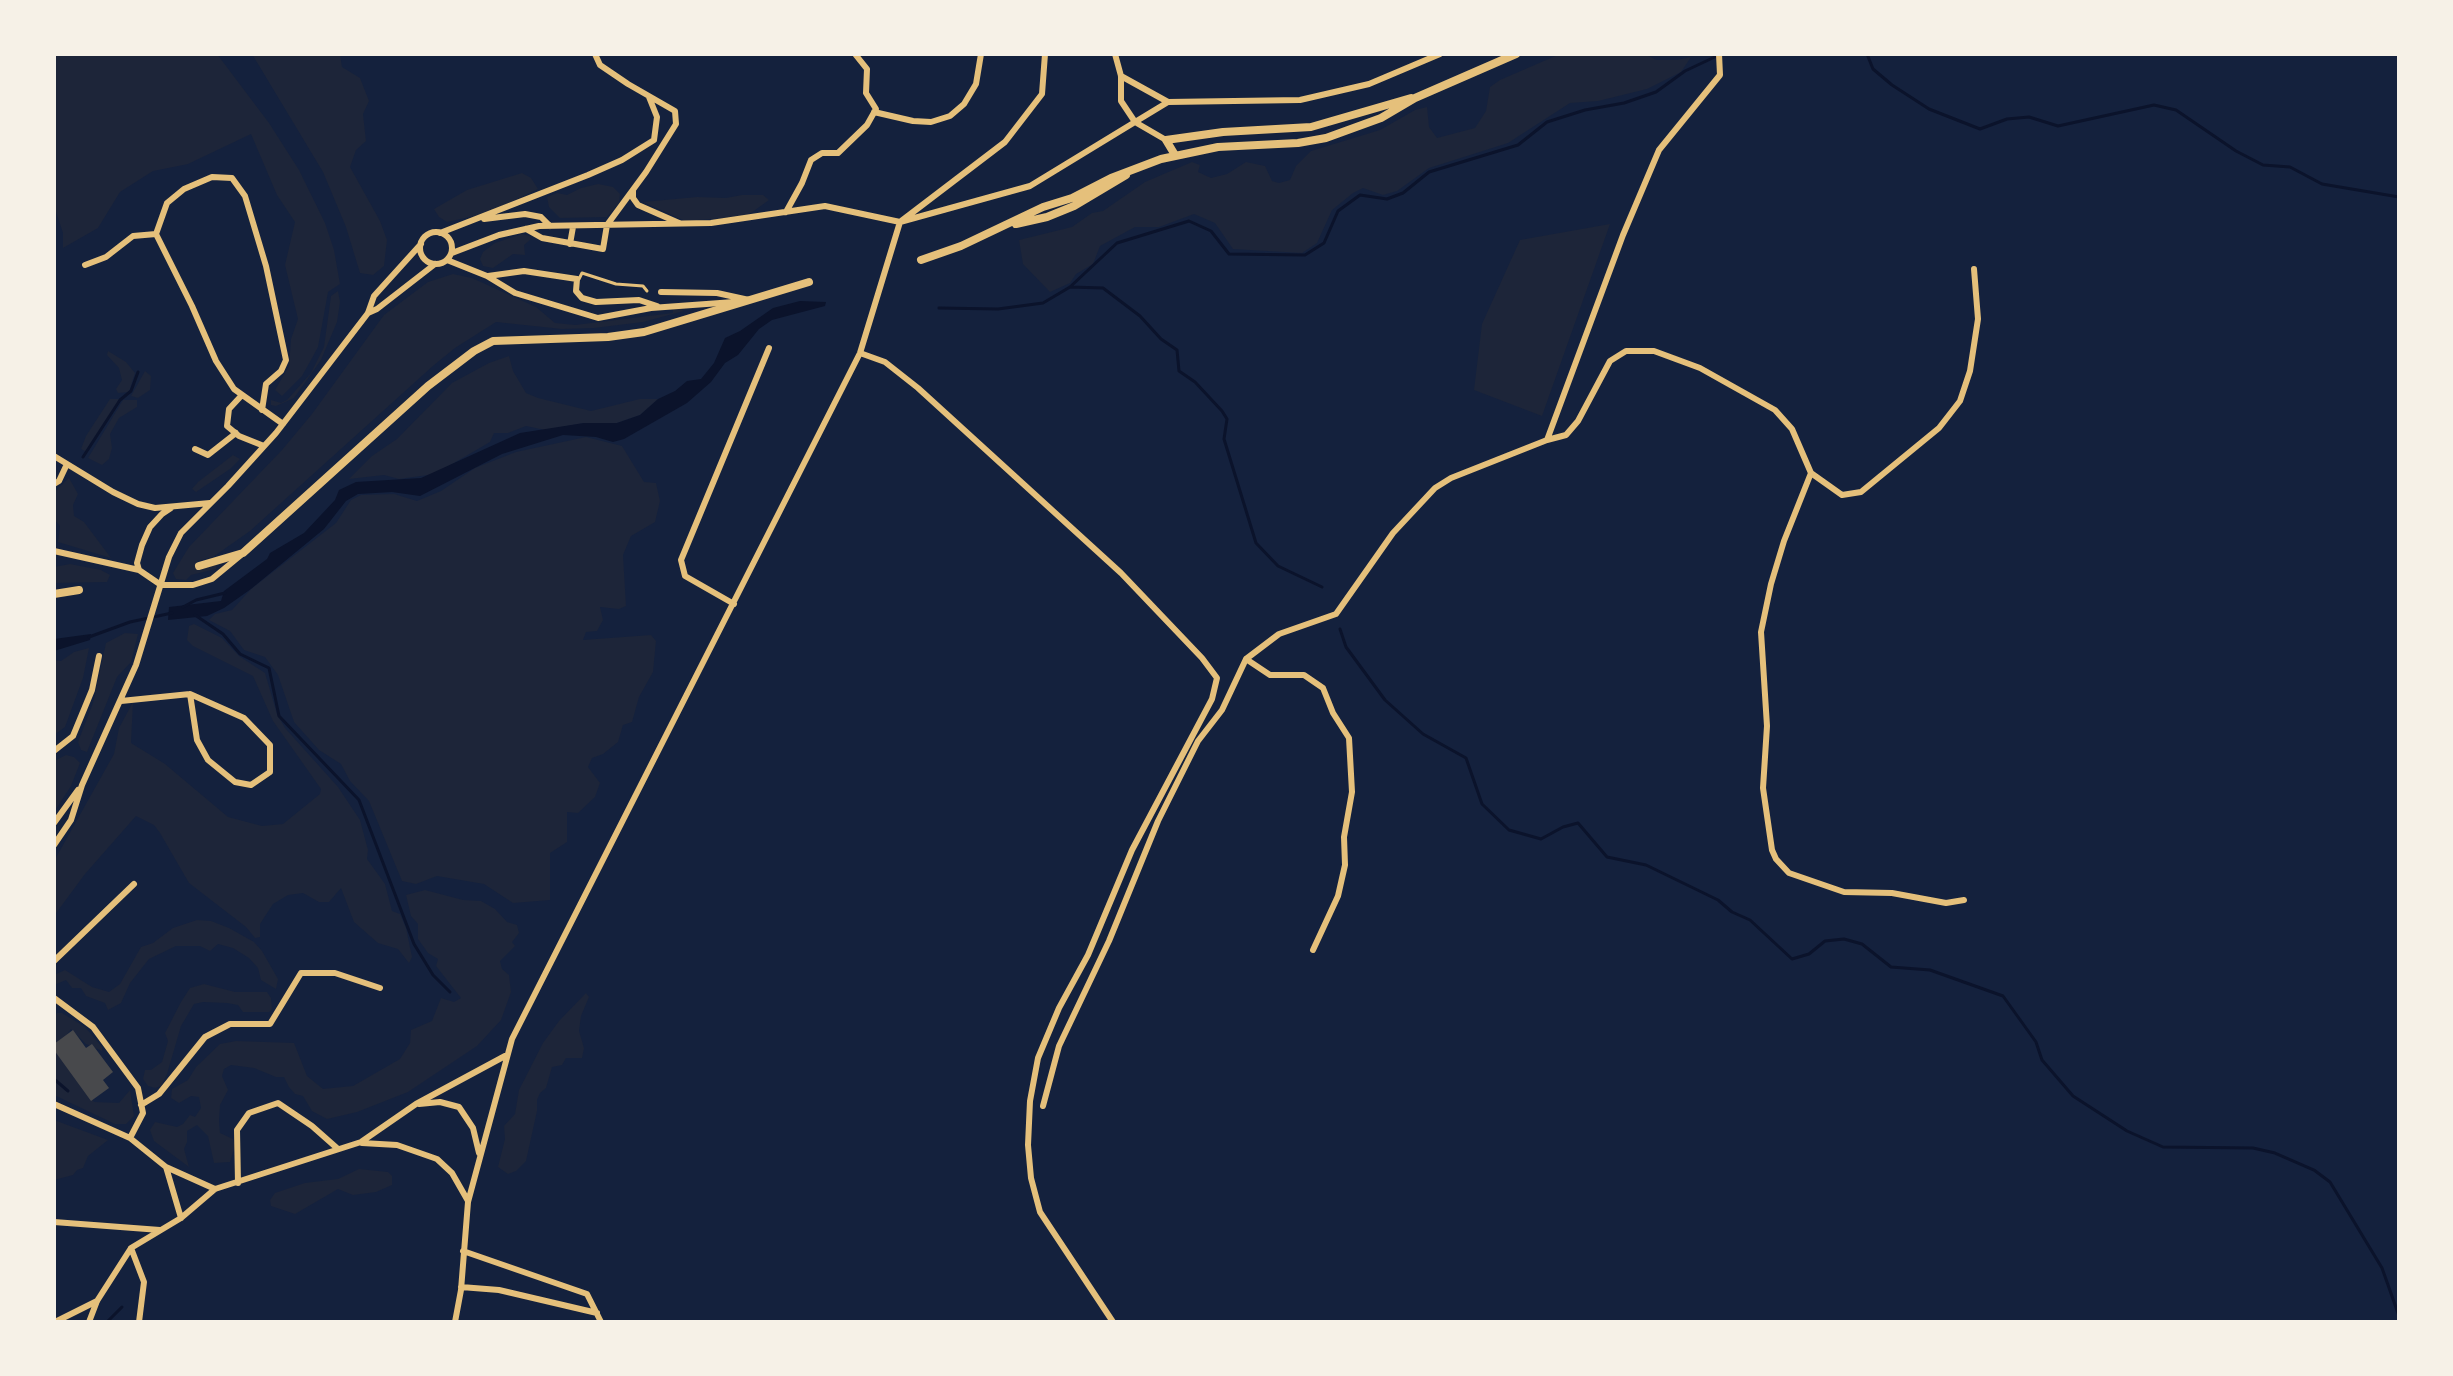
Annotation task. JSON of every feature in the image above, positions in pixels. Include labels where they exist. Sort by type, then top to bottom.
[{"type":"street","points":[[526,229],[549,239],[603,249],[607,225],[676,124],[675,111],[600,64],[595,54]]},
{"type":"street","points":[[786,212],[811,160],[822,153],[838,153],[867,125],[876,109],[866,93],[867,69],[855,54]]},
{"type":"street","points":[[874,112],[913,121],[931,122],[950,116],[964,104],[976,84],[981,54]]},
{"type":"street","points":[[455,1322],[461,1287],[468,1202],[505,1056],[860,353],[900,222],[1005,141],[1042,94],[1045,54]]},
{"type":"street","points":[[1115,54],[1121,76],[1121,100],[1135,122],[1166,140],[1175,155]]},
{"type":"street","points":[[1121,76],[1168,102],[1300,100],[1369,84],[1440,54]]},
{"type":"street","points":[[921,260],[1012,224],[1043,207],[1072,198],[1136,168],[1175,155],[1218,147],[1298,143],[1326,138],[1381,118],[1415,98],[1516,54]]},
{"type":"street","points":[[1547,440],[1623,235],[1659,150],[1720,75],[1719,54]]},
{"type":"street","points":[[458,226],[622,160],[654,140],[657,117],[648,96]]},
{"type":"street","points":[[1166,140],[1223,132],[1311,127],[1344,119],[1393,102],[1415,98]]},
{"type":"street","points":[[368,313],[377,309],[435,264],[447,260],[452,253],[499,235],[526,229],[551,226],[711,224],[825,206],[900,222],[1030,186],[1168,102]]},
{"type":"street","points":[[262,410],[266,384],[281,371],[285,360],[266,266],[245,196],[232,178],[212,177],[184,189],[167,203],[156,234],[171,260],[216,361],[234,389],[262,410],[284,424]]},
{"type":"street","points":[[633,190],[633,198],[638,205],[681,224]]},
{"type":"street","points":[[54,845],[71,820],[82,785],[136,665],[169,557],[181,533],[284,424],[368,313],[374,296],[430,234],[483,219],[525,214],[541,217],[551,226]]},
{"type":"street","points":[[549,239],[551,226]]},
{"type":"street","points":[[570,243],[573,227]]},
{"type":"street","points":[[440,232],[452,243],[452,253]]},
{"type":"street","points":[[86,265],[106,257],[133,236],[156,234]]},
{"type":"street","points":[[422,244],[423,256],[435,264]]},
{"type":"street","points":[[447,260],[487,276],[532,300],[598,318],[663,308],[749,300]]},
{"type":"street","points":[[1043,1106],[1059,1046],[1109,941],[1158,822],[1198,741],[1222,710],[1246,659],[1279,634],[1336,614],[1393,533],[1435,488],[1451,478],[1547,440],[1566,435],[1578,421],[1610,361],[1626,351],[1654,351],[1700,368],[1775,410],[1792,429],[1811,473],[1842,495],[1861,492],[1939,428],[1960,401],[1970,371],[1978,319],[1974,269]]},
{"type":"street","points":[[487,276],[524,271],[579,279],[576,291],[582,297],[596,302],[639,300],[663,308]]},
{"type":"street","points":[[54,551],[139,570],[161,585],[193,585],[212,579],[428,386],[474,351],[493,341],[608,337],[644,332],[809,282]]},
{"type":"street","points":[[661,292],[717,293],[749,300]]},
{"type":"street","points":[[734,604],[685,576],[681,560],[769,348]]},
{"type":"street","points":[[860,353],[885,362],[918,388],[1121,573],[1202,658],[1217,678],[1212,699],[1132,850],[1088,955],[1059,1008],[1038,1058],[1030,1101],[1028,1145],[1031,1178],[1040,1212],[1113,1322]]},
{"type":"street","points":[[242,395],[229,409],[227,426],[236,433],[264,446]]},
{"type":"street","points":[[195,449],[207,455],[236,433]]},
{"type":"street","points":[[54,456],[113,492],[138,504],[155,508],[210,503]]},
{"type":"street","points":[[54,484],[59,481],[67,464]]},
{"type":"street","points":[[1811,473],[1784,542],[1771,584],[1761,632],[1767,726],[1763,788],[1772,850],[1776,859],[1789,873],[1844,892],[1892,893],[1946,903],[1964,900]]},
{"type":"street","points":[[139,570],[139,554],[150,527],[162,514],[179,506]]},
{"type":"street","points":[[199,566],[243,553]]},
{"type":"street","points":[[54,594],[80,590]]},
{"type":"street","points":[[54,751],[73,736],[92,690],[99,656]]},
{"type":"street","points":[[1246,659],[1270,675],[1304,675],[1323,688],[1333,713],[1349,738],[1352,792],[1344,837],[1346,866],[1338,896],[1313,950]]},
{"type":"street","points":[[121,701],[190,694],[244,718],[270,745],[270,772],[251,785],[234,782],[208,760],[197,740],[190,694]]},
{"type":"street","points":[[54,823],[82,785]]},
{"type":"street","points":[[54,961],[134,884]]},
{"type":"street","points":[[141,1105],[159,1094],[205,1037],[230,1024],[270,1024],[301,973],[335,973],[380,988]]},
{"type":"street","points":[[54,998],[93,1027],[138,1088],[143,1113],[130,1138]]},
{"type":"street","points":[[361,1143],[416,1104],[505,1056]]},
{"type":"street","points":[[416,1104],[440,1102],[459,1107],[473,1128],[480,1156]]},
{"type":"street","points":[[238,1183],[237,1130],[249,1113],[278,1103],[312,1126],[338,1149]]},
{"type":"street","points":[[54,1104],[130,1138],[166,1167],[215,1189]]},
{"type":"street","points":[[90,1322],[97,1301],[131,1248],[181,1218],[215,1189],[338,1149],[361,1143],[397,1145],[437,1160],[452,1173],[468,1202]]},
{"type":"street","points":[[166,1167],[181,1218]]},
{"type":"street","points":[[54,1222],[160,1230]]},
{"type":"street","points":[[131,1248],[144,1282],[139,1322]]},
{"type":"street","points":[[463,1251],[587,1294],[601,1322]]},
{"type":"street","points":[[461,1287],[500,1290],[597,1313]]},
{"type":"street","points":[[54,1322],[97,1301]]},
{"type":"lane","points":[[579,279],[582,273],[616,284],[643,286],[647,291]]},
{"type":"shaded area","points":[[54,54],[217,54],[269,123],[299,170],[325,223],[334,250],[340,284],[328,292],[318,347],[302,376],[282,396],[275,390],[289,366],[291,339],[298,319],[285,265],[295,222],[277,195],[251,134],[188,164],[153,171],[120,192],[98,228],[63,248],[63,233],[54,206]]},
{"type":"shaded area","points":[[252,54],[340,54],[342,67],[360,78],[369,101],[363,114],[366,141],[356,150],[350,167],[380,221],[387,240],[384,266],[373,275],[360,273],[346,227],[323,172]]},
{"type":"shaded area","points":[[1560,54],[1645,54],[1656,60],[1691,57],[1681,72],[1647,89],[1598,101],[1570,103],[1508,143],[1429,168],[1397,191],[1383,195],[1363,188],[1353,193],[1332,210],[1317,243],[1302,253],[1233,249],[1215,223],[1194,214],[1159,227],[1135,227],[1100,246],[1093,264],[1076,274],[1070,283],[1050,292],[1023,264],[1019,240],[1072,227],[1092,213],[1103,211],[1145,182],[1192,162],[1200,165],[1198,172],[1211,178],[1227,174],[1246,162],[1265,166],[1272,181],[1279,183],[1290,180],[1296,166],[1311,151],[1380,130],[1415,110],[1427,107],[1429,127],[1437,138],[1475,128],[1486,111],[1490,87],[1500,80]]},
{"type":"shaded area","points":[[522,173],[531,178],[538,189],[488,213],[447,222],[439,217],[434,209],[467,190]]},
{"type":"shaded area","points":[[598,184],[613,187],[620,194],[619,203],[607,217],[560,218],[549,207],[547,197],[557,193],[567,195],[581,188]]},
{"type":"shaded area","points":[[763,195],[769,200],[751,213],[739,217],[685,221],[643,202],[697,197],[726,198]]},
{"type":"shaded area","points":[[1610,224],[1542,416],[1474,390],[1482,324],[1520,240]]},
{"type":"shaded area","points":[[522,234],[530,236],[530,240],[524,245],[525,255],[513,254],[493,268],[483,266],[480,259],[483,252],[495,243]]},
{"type":"shaded area","points":[[453,274],[472,278],[536,307],[555,323],[575,325],[673,313],[673,309],[684,311],[643,322],[594,328],[562,329],[496,322],[455,348],[434,365],[250,531],[213,557],[197,561],[199,568],[217,565],[216,569],[191,575],[186,580],[176,579],[173,573],[189,547],[282,450],[312,414],[384,315],[428,282]]},
{"type":"shaded area","points":[[338,291],[340,302],[337,322],[321,360],[294,398],[276,406],[271,405],[271,400],[281,403],[287,400],[311,373],[324,347],[331,296]]},
{"type":"shaded area","points":[[800,301],[826,302],[825,306],[772,320],[759,329],[738,355],[725,363],[711,382],[687,403],[624,439],[613,442],[596,437],[563,435],[502,454],[420,496],[392,492],[358,494],[346,501],[324,529],[251,589],[224,608],[207,616],[168,620],[169,607],[221,601],[224,591],[267,559],[270,553],[304,533],[335,500],[339,490],[356,482],[421,478],[520,433],[584,423],[617,423],[640,415],[658,399],[675,391],[687,381],[701,379],[714,363],[725,338],[740,331],[773,308]]},
{"type":"shaded area","points":[[108,351],[126,362],[135,373],[129,392],[118,393],[116,389],[122,380],[119,368],[107,355]]},
{"type":"shaded area","points":[[509,356],[513,371],[526,393],[538,398],[591,411],[640,399],[658,399],[640,415],[617,423],[584,423],[545,430],[526,426],[508,433],[494,433],[490,442],[435,474],[399,479],[384,475],[349,479],[372,456],[397,439],[452,383],[489,363]]},
{"type":"shaded area","points":[[145,371],[151,376],[150,390],[138,398],[131,396]]},
{"type":"shaded area","points":[[110,399],[119,399],[87,452],[81,449],[86,436]]},
{"type":"shaded area","points":[[123,400],[137,400],[137,407],[119,418],[110,434],[112,448],[109,459],[102,465],[88,458]]},
{"type":"shaded area","points":[[586,437],[622,446],[644,482],[656,483],[660,501],[655,522],[631,536],[623,555],[626,606],[619,609],[600,607],[603,620],[597,631],[586,632],[583,640],[651,635],[656,641],[653,672],[639,697],[632,722],[623,725],[618,742],[603,754],[592,758],[588,767],[600,783],[595,797],[578,813],[567,812],[567,842],[550,853],[550,900],[513,903],[484,884],[437,876],[416,884],[402,881],[369,801],[350,781],[341,764],[319,750],[294,722],[278,675],[265,657],[244,650],[230,631],[209,620],[215,614],[232,610],[251,589],[336,523],[351,500],[361,495],[394,494],[417,501],[441,491],[475,468],[516,452]]},
{"type":"shaded area","points":[[233,455],[240,459],[230,469],[196,492],[192,489],[198,482]]},
{"type":"shaded area","points":[[69,478],[78,494],[73,505],[74,516],[84,522],[111,558],[58,542],[60,526],[54,519],[54,492]]},
{"type":"shaded area","points":[[70,564],[101,570],[110,575],[107,582],[54,583],[54,567]]},
{"type":"shaded area","points":[[194,624],[222,638],[239,656],[265,673],[277,714],[285,728],[338,787],[360,820],[368,850],[367,859],[385,884],[392,911],[400,914],[406,928],[412,957],[409,963],[398,949],[378,943],[354,922],[341,888],[329,902],[319,902],[303,893],[288,895],[273,904],[260,924],[260,937],[255,938],[246,927],[189,883],[154,825],[136,816],[85,874],[54,916],[54,861],[114,754],[119,728],[133,702],[131,743],[165,764],[228,817],[262,826],[283,824],[320,794],[321,789],[273,721],[253,676],[193,646],[187,640],[189,626]]},
{"type":"shaded area","points":[[125,633],[138,634],[131,662],[117,677],[87,752],[81,750],[78,742],[93,703],[106,643]]},
{"type":"shaded area","points":[[91,634],[90,640],[54,651],[54,639]]},
{"type":"shaded area","points":[[89,648],[83,678],[65,727],[54,735],[54,660],[61,661],[74,652]]},
{"type":"shaded area","points":[[66,755],[74,757],[80,763],[71,786],[54,812],[54,761]]},
{"type":"shaded area","points":[[425,890],[463,900],[481,901],[495,909],[507,922],[517,925],[519,933],[512,942],[515,946],[500,961],[502,969],[509,975],[511,992],[501,1020],[477,1046],[408,1092],[357,1112],[327,1119],[312,1111],[303,1096],[295,1094],[284,1077],[276,1077],[254,1068],[231,1065],[224,1069],[222,1076],[228,1090],[220,1105],[219,1121],[220,1133],[233,1139],[235,1146],[230,1162],[214,1163],[208,1136],[197,1125],[187,1131],[187,1142],[184,1149],[189,1167],[154,1141],[150,1130],[155,1122],[177,1127],[183,1124],[190,1115],[195,1117],[201,1108],[199,1097],[191,1096],[179,1103],[171,1098],[172,1089],[188,1080],[196,1067],[220,1044],[236,1041],[294,1043],[307,1076],[323,1089],[353,1086],[400,1059],[410,1043],[411,1030],[432,1021],[441,998],[454,1002],[461,998],[436,966],[438,959],[428,953],[418,939],[418,924],[411,916],[406,895]]},
{"type":"shaded area","points":[[197,920],[211,921],[254,942],[262,951],[278,979],[276,989],[261,980],[258,968],[249,958],[233,948],[218,944],[210,951],[200,946],[176,946],[149,959],[130,983],[121,1003],[108,1010],[105,1003],[86,996],[81,988],[72,988],[66,980],[54,985],[54,975],[65,970],[92,987],[109,992],[120,984],[141,947],[153,943],[173,928]]},
{"type":"shaded area","points":[[204,984],[235,992],[267,992],[271,998],[272,1009],[269,1012],[243,1012],[238,1005],[227,1003],[194,1004],[181,1026],[167,1074],[161,1086],[155,1088],[148,1086],[143,1079],[145,1070],[151,1070],[162,1062],[168,1041],[165,1033],[181,1002],[190,988]]},
{"type":"shaded area","points":[[586,993],[589,997],[581,1016],[579,1031],[584,1048],[582,1058],[566,1058],[562,1065],[552,1067],[546,1088],[537,1100],[537,1111],[526,1161],[516,1171],[508,1174],[498,1167],[505,1139],[504,1126],[515,1114],[519,1090],[543,1043],[559,1021]]},
{"type":"shaded area","points":[[57,1013],[62,1013],[85,1027],[102,1047],[102,1051],[86,1044],[71,1029],[57,1049],[94,1102],[119,1103],[130,1090],[134,1116],[126,1124],[115,1124],[54,1095],[54,1017]]},
{"type":"shaded area","points":[[54,1120],[108,1140],[88,1156],[83,1168],[77,1170],[73,1175],[54,1180]]},
{"type":"shaded area","points":[[359,1169],[388,1172],[392,1176],[392,1185],[376,1192],[353,1195],[338,1189],[295,1214],[271,1206],[270,1200],[275,1193],[305,1183],[338,1179]]},
{"type":"building","points":[[73,1030],[86,1048],[92,1044],[113,1072],[103,1080],[109,1088],[91,1101],[54,1050],[54,1044]]},
{"type":"waterway","points":[[1867,54],[1873,69],[1892,85],[1929,109],[1980,129],[2007,119],[2029,117],[2058,126],[2154,105],[2176,110],[2236,151],[2263,165],[2290,167],[2322,184],[2399,197]]},
{"type":"waterway","points":[[939,308],[998,309],[1043,303],[1070,287],[1117,243],[1189,221],[1211,231],[1229,254],[1305,255],[1324,243],[1338,211],[1360,195],[1387,199],[1403,193],[1429,172],[1518,145],[1547,122],[1585,110],[1624,103],[1656,92],[1685,71],[1719,55]]},
{"type":"waterway","points":[[1070,287],[1103,288],[1140,316],[1161,339],[1177,350],[1179,371],[1195,382],[1227,419],[1224,439],[1256,543],[1278,566],[1322,587]]},
{"type":"waterway","points":[[83,457],[120,400],[131,391],[138,372]]},
{"type":"waterway","points":[[183,607],[196,600],[225,593]]},
{"type":"waterway","points":[[89,637],[130,622],[172,613]]},
{"type":"waterway","points":[[195,615],[223,634],[240,654],[269,668],[279,716],[359,800],[414,944],[433,975],[450,992]]},
{"type":"waterway","points":[[1340,629],[1346,647],[1385,700],[1423,734],[1466,758],[1482,804],[1509,830],[1541,839],[1563,827],[1578,823],[1607,857],[1646,865],[1718,900],[1732,912],[1750,920],[1792,959],[1809,954],[1825,941],[1844,939],[1862,944],[1891,967],[1930,970],[2003,996],[2036,1042],[2042,1060],[2073,1096],[2127,1131],[2163,1147],[2253,1148],[2275,1153],[2314,1170],[2330,1182],[2382,1268],[2399,1316]]},
{"type":"waterway","points":[[54,1079],[68,1091]]},
{"type":"waterway","points":[[107,1322],[122,1307]]}]
